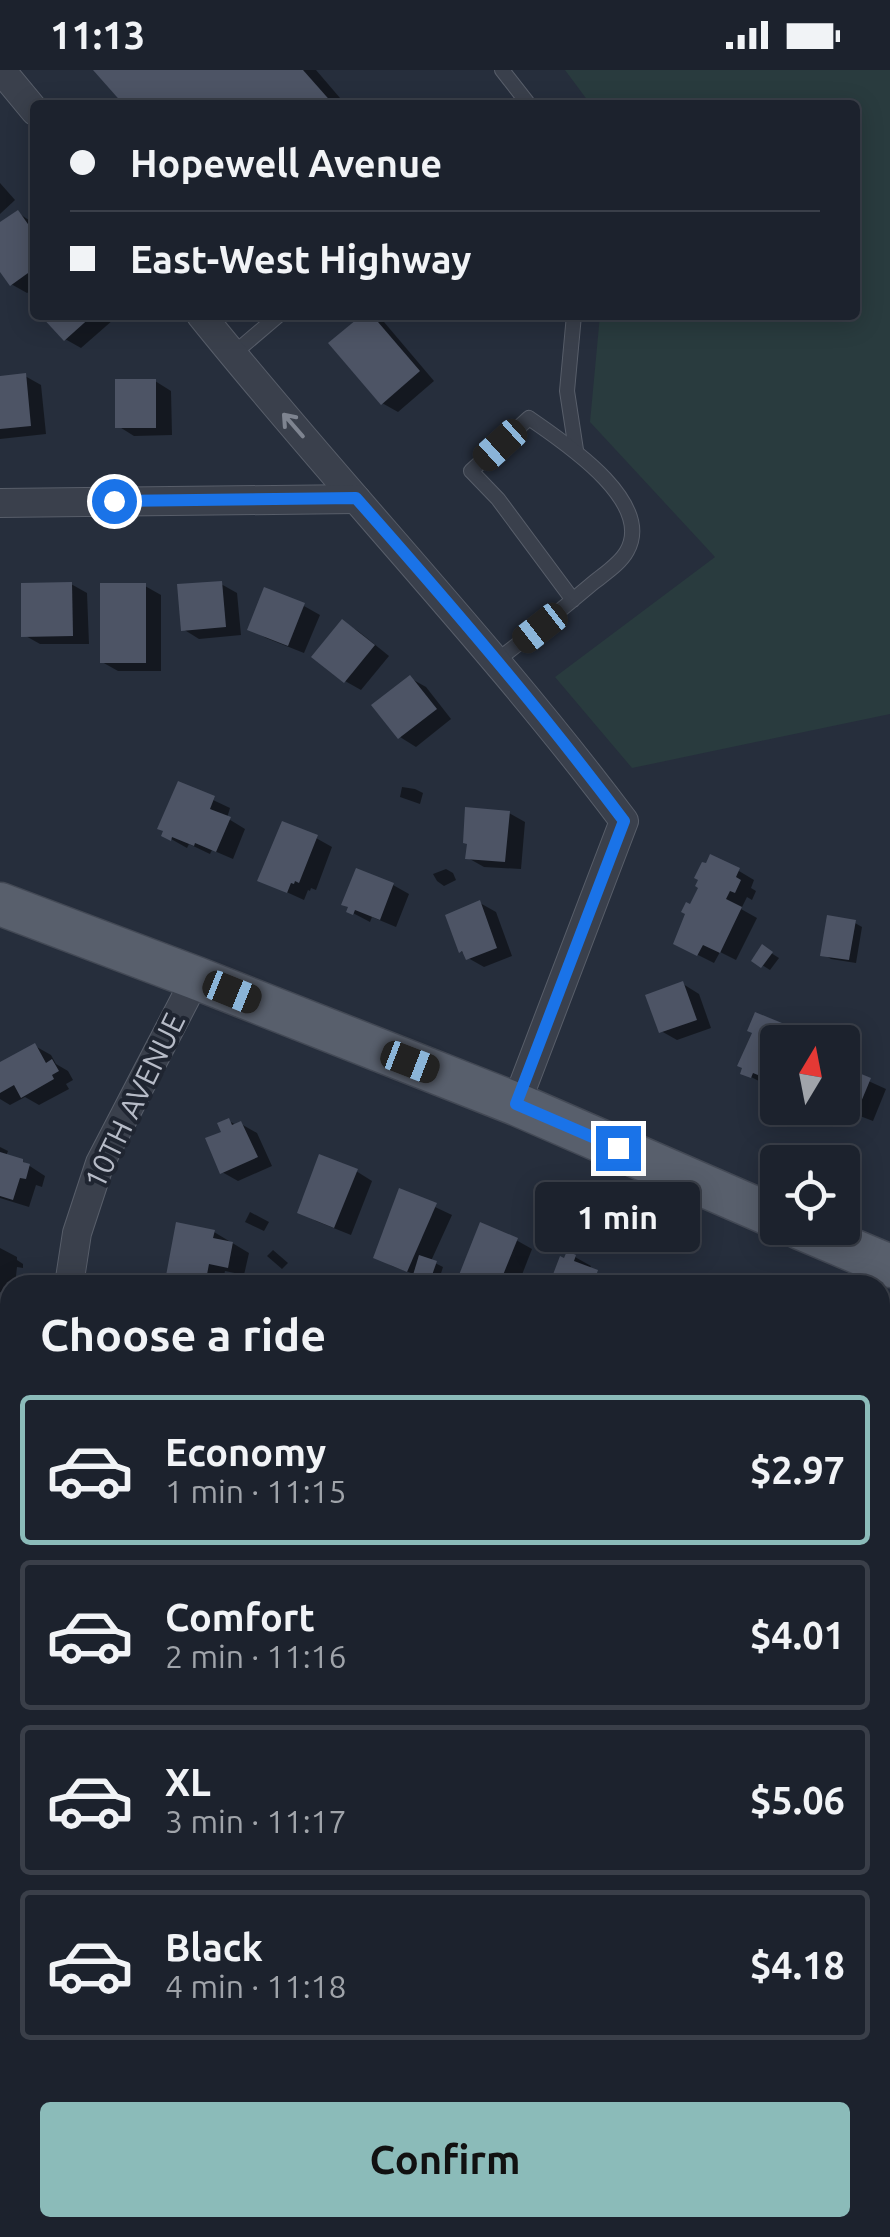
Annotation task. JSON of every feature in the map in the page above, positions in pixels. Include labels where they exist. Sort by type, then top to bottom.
[{"type":"main road","points":[[0,904],[516,1104],[760,1210]]},
{"type":"main road","points":[[840,1245],[890,1266]]},
{"type":"street","points":[[1,70],[30,105]]},
{"type":"street","points":[[205,320],[496,661],[624,821],[516,1104]]},
{"type":"street","points":[[0,502],[356,498]]},
{"type":"street","name":"10TH AVENUE","points":[[71,1275],[77,1233],[100,1163],[196,978]]},
{"type":"lane","points":[[502,70],[526,100]]},
{"type":"lane","points":[[232,354],[273,320]]},
{"type":"lane","points":[[573,320],[566,392],[576,450]]},
{"type":"lane","points":[[496,661],[573,600],[626,552],[632,536],[628,513],[614,488],[576,450],[529,418],[471,471],[498,499],[573,600]]},
{"type":"shaded area","points":[[565,70],[890,70],[890,714],[632,768],[555,677],[715,557],[590,422],[600,320],[860,320],[860,100],[587,100]]},
{"type":"building","points":[[93,70],[303,70],[330,100],[120,100]]},
{"type":"building","points":[[18,210],[30,227],[30,272],[10,286],[0,272],[0,222]]},
{"type":"building","points":[[45,320],[87,320],[64,341]]},
{"type":"building","points":[[356,320],[376,320],[420,371],[381,405],[328,343]]},
{"type":"building","points":[[26,373],[31,426],[0,429],[0,376]]},
{"type":"building","points":[[115,379],[156,379],[156,428],[115,428]]},
{"type":"building","points":[[222,581],[226,627],[181,631],[177,584]]},
{"type":"building","points":[[72,582],[73,636],[21,637],[21,583]]},
{"type":"building","points":[[100,583],[146,583],[146,663],[100,663]]},
{"type":"building","points":[[264,587],[305,603],[288,646],[247,630]]},
{"type":"building","points":[[342,619],[375,645],[344,683],[311,657]]},
{"type":"building","points":[[410,675],[437,709],[398,739],[371,705]]},
{"type":"building","points":[[178,781],[215,796],[210,809],[231,817],[216,852],[172,837],[171,841],[157,829]]},
{"type":"building","points":[[465,807],[510,811],[505,862],[465,859]]},
{"type":"building","points":[[282,821],[318,835],[299,883],[291,883],[287,893],[257,881]]},
{"type":"building","points":[[710,854],[740,868],[736,877],[741,880],[735,893],[730,891],[726,899],[742,907],[720,953],[703,945],[697,956],[673,944],[685,914],[681,912],[698,888],[694,878]]},
{"type":"building","points":[[356,868],[394,883],[380,920],[355,910],[353,915],[341,905]]},
{"type":"building","points":[[480,900],[497,948],[466,960],[462,951],[459,953],[445,915]]},
{"type":"building","points":[[827,915],[856,920],[849,960],[820,956]]},
{"type":"building","points":[[762,944],[773,952],[761,968],[751,961]]},
{"type":"building","points":[[683,981],[697,1020],[659,1033],[645,995]]},
{"type":"building","points":[[755,1012],[782,1023],[760,1025],[760,1076],[753,1073],[751,1078],[740,1074],[742,1068],[737,1066],[752,1033],[747,1031]]},
{"type":"building","points":[[35,1043],[46,1063],[52,1059],[59,1071],[52,1075],[54,1079],[21,1098],[14,1085],[0,1093],[0,1062]]},
{"type":"building","points":[[860,1073],[871,1078],[860,1104]]},
{"type":"building","points":[[229,1118],[232,1125],[241,1121],[258,1157],[220,1174],[205,1138],[221,1132],[217,1123]]},
{"type":"building","points":[[0,1152],[30,1164],[26,1179],[20,1178],[13,1200],[0,1196]]},
{"type":"building","points":[[319,1154],[358,1169],[334,1228],[297,1213]]},
{"type":"building","points":[[399,1188],[437,1203],[407,1272],[373,1258]]},
{"type":"building","points":[[176,1222],[215,1230],[213,1238],[233,1242],[228,1268],[209,1264],[207,1275],[166,1275]]},
{"type":"building","points":[[480,1222],[518,1238],[503,1275],[459,1275]]},
{"type":"building","points":[[567,1251],[576,1255],[574,1261],[598,1270],[596,1275],[553,1275],[560,1256],[564,1258]]},
{"type":"building","points":[[419,1255],[437,1261],[432,1275],[413,1275]]},
{"type":"route","points":[[114,501],[356,498],[446,600],[597,784],[624,821],[516,1104],[618,1148]]}]
